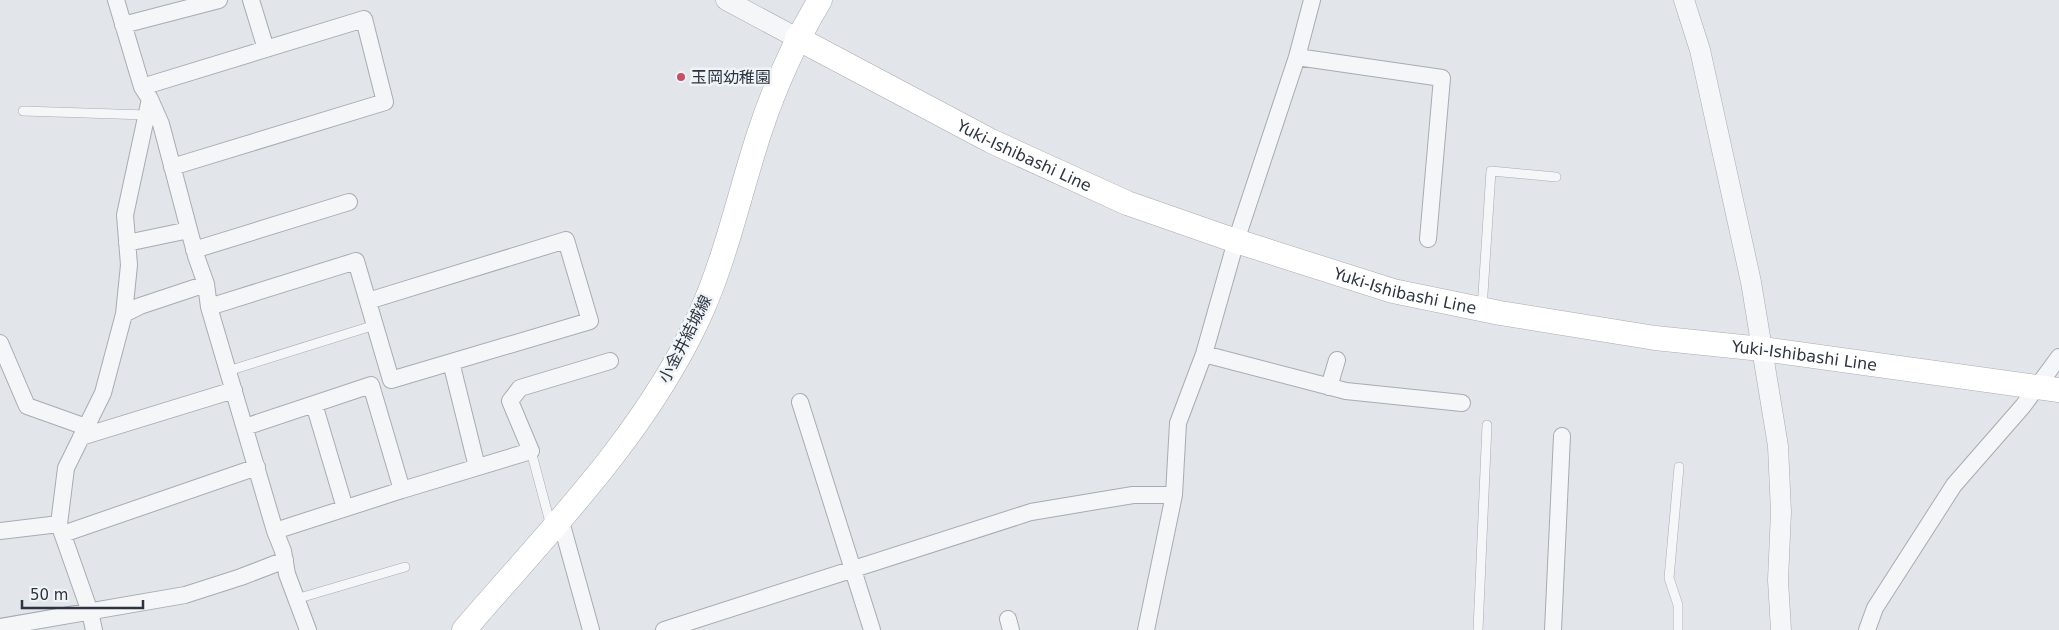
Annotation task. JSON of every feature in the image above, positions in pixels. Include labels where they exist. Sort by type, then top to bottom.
[{"type":"main road","name":"小金井結城線","points":[[464,630],[607,463],[653,401],[699,317],[731,233],[759,133],[778,83],[797,38],[820,0]]},
{"type":"main road","name":"Yuki-Ishibashi Line","points":[[797,38],[991,141],[1127,203],[1236,241],[1394,291],[1482,309],[1655,338],[1762,350],[2048,389]]},
{"type":"street","points":[[116,0],[146,101],[161,124],[194,250],[206,284],[209,306],[285,560],[287,574],[308,630]]},
{"type":"street","points":[[123,25],[219,0]]},
{"type":"street","points":[[251,0],[266,49]]},
{"type":"street","points":[[726,0],[797,38]]},
{"type":"street","points":[[1146,630],[1174,495],[1178,423],[1204,354],[1236,241],[1297,57],[1312,0]]},
{"type":"street","points":[[1684,0],[1700,50],[1751,282],[1778,446],[1781,512],[1778,580],[1781,630]]},
{"type":"street","points":[[146,101],[266,49],[364,19],[385,102],[172,167]]},
{"type":"street","points":[[1297,57],[1442,78],[1428,239]]},
{"type":"street","points":[[94,630],[90,612],[61,529],[66,468],[103,393],[124,314],[129,265],[125,215],[146,101]]},
{"type":"street","points":[[194,250],[349,202]]},
{"type":"street","points":[[127,243],[189,230]]},
{"type":"street","points":[[209,306],[356,262],[391,380],[590,321],[566,240],[368,301]]},
{"type":"street","points":[[124,314],[140,306],[206,284]]},
{"type":"street","points":[[0,343],[27,406],[84,432],[234,390]]},
{"type":"street","points":[[1204,354],[1346,391],[1462,403]]},
{"type":"street","points":[[1866,630],[1875,608],[1954,486],[2024,406],[2048,389],[2059,357]]},
{"type":"street","points":[[1329,387],[1337,360]]},
{"type":"street","points":[[452,362],[477,467]]},
{"type":"street","points":[[275,531],[531,451],[510,401],[520,388],[610,362]]},
{"type":"street","points":[[245,427],[371,385],[402,490]]},
{"type":"street","points":[[800,402],[872,630]]},
{"type":"street","points":[[314,404],[345,508]]},
{"type":"street","points":[[1553,630],[1562,436]]},
{"type":"street","points":[[0,531],[61,529],[257,467]]},
{"type":"street","points":[[664,630],[1031,512],[1133,494],[1174,495]]},
{"type":"street","points":[[556,523],[592,630]]},
{"type":"street","points":[[0,626],[185,595],[241,577],[285,560]]},
{"type":"lane","points":[[24,111],[146,101]]},
{"type":"lane","points":[[1482,309],[1490,171],[1556,177]]},
{"type":"lane","points":[[228,371],[375,325]]},
{"type":"lane","points":[[1478,630],[1487,425]]},
{"type":"lane","points":[[531,451],[556,523]]},
{"type":"lane","points":[[1678,630],[1678,605],[1669,578],[1679,467]]},
{"type":"lane","points":[[296,599],[405,567]]},
{"type":"place","name":"玉岡幼稚園","points":[[681,77]]}]
